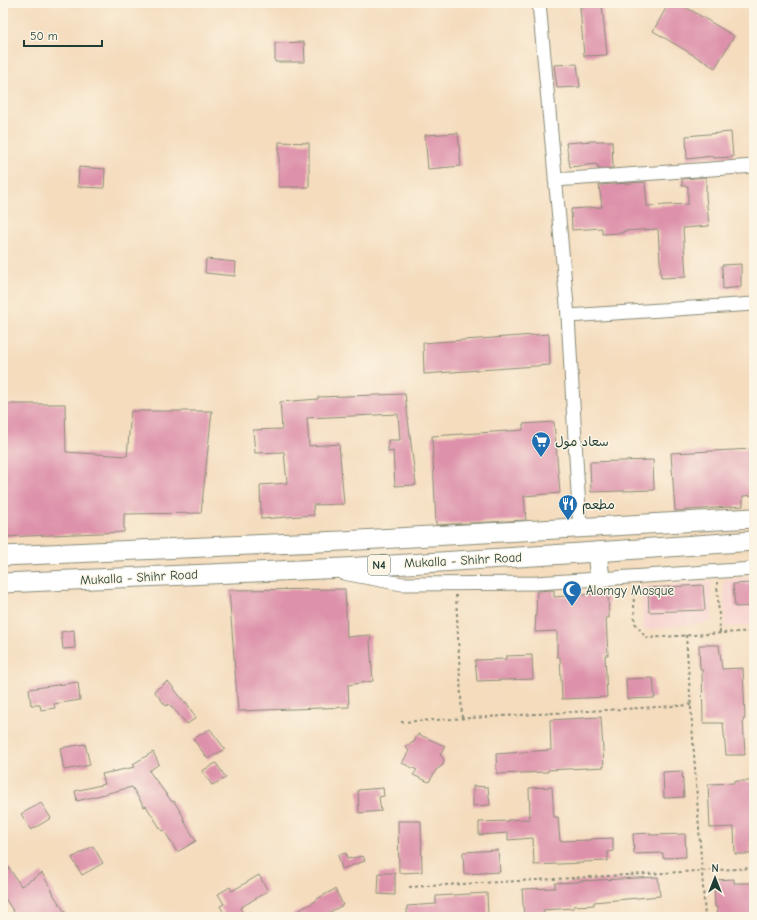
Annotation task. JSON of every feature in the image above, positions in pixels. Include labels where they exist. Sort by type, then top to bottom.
[{"type":"highway","name":"Mukalla - Shihr Road","points":[[3,556],[342,542],[754,518]]},
{"type":"highway","points":[[580,528],[600,579]]},
{"type":"highway","name":"Mukalla - Shihr Road","points":[[3,583],[344,568],[754,541]]},
{"type":"highway","points":[[342,542],[344,568]]},
{"type":"street","points":[[539,3],[568,316],[580,528]]},
{"type":"street","points":[[555,180],[754,166]]},
{"type":"street","points":[[568,316],[754,304]]},
{"type":"street","points":[[320,569],[402,584],[536,583],[754,569]]},
{"type":"path","points":[[716,572],[720,633]]},
{"type":"path","points":[[632,577],[635,623],[646,638],[754,631]]},
{"type":"path","points":[[455,584],[462,718]]},
{"type":"path","points":[[686,635],[705,917]]},
{"type":"path","points":[[401,722],[691,705]]},
{"type":"path","points":[[409,887],[754,868]]},
{"type":"path","points":[[3,911],[7,917]]},
{"type":"shaded area","points":[[754,577],[754,625],[725,627],[724,579]]},
{"type":"shaded area","points":[[711,581],[712,622],[644,630],[641,587]]},
{"type":"building","points":[[669,3],[679,3],[734,36],[715,68],[653,31]]},
{"type":"building","points":[[602,5],[607,55],[584,56],[580,7]]},
{"type":"building","points":[[304,42],[305,62],[275,62],[275,43]]},
{"type":"building","points":[[577,64],[580,87],[557,88],[554,65]]},
{"type":"building","points":[[731,132],[733,157],[714,158],[713,156],[687,159],[686,136]]},
{"type":"building","points":[[458,133],[461,166],[428,169],[425,135]]},
{"type":"building","points":[[612,141],[613,168],[598,169],[598,165],[596,164],[570,167],[566,143]]},
{"type":"building","points":[[279,142],[309,143],[309,187],[279,187]]},
{"type":"building","points":[[79,167],[105,169],[104,188],[78,187]]},
{"type":"building","points":[[706,177],[709,226],[683,228],[686,277],[661,278],[658,229],[602,234],[602,228],[572,230],[571,209],[602,207],[599,185],[645,182],[647,206],[688,204],[688,186],[682,186],[682,179]]},
{"type":"building","points":[[206,259],[236,262],[235,276],[205,273]]},
{"type":"building","points":[[741,264],[741,287],[723,289],[722,265]]},
{"type":"building","points":[[549,334],[550,365],[424,374],[423,343]]},
{"type":"building","points":[[405,394],[416,485],[395,486],[393,451],[388,452],[388,440],[400,440],[398,414],[307,418],[309,446],[339,444],[344,504],[313,505],[314,515],[261,519],[260,485],[287,483],[284,452],[255,453],[253,430],[282,429],[280,402],[318,399],[318,397]]},
{"type":"building","points":[[3,404],[65,404],[66,452],[127,456],[131,411],[212,411],[201,513],[124,514],[124,532],[3,537]]},
{"type":"building","points":[[554,422],[560,493],[524,496],[526,520],[436,525],[432,436],[523,430],[523,424]]},
{"type":"building","points":[[754,449],[754,495],[743,496],[743,506],[675,511],[671,453]]},
{"type":"building","points":[[653,460],[654,490],[591,492],[590,462]]},
{"type":"building","points":[[754,583],[754,606],[735,607],[733,584]]},
{"type":"building","points":[[703,585],[705,610],[649,612],[648,588]]},
{"type":"building","points":[[345,589],[347,637],[371,635],[370,642],[373,681],[348,685],[349,707],[238,711],[229,590]]},
{"type":"building","points":[[554,590],[554,597],[608,593],[609,618],[606,618],[608,655],[605,655],[607,697],[562,699],[560,657],[557,657],[557,631],[535,632],[537,591]]},
{"type":"building","points":[[74,630],[75,648],[63,649],[61,632]]},
{"type":"building","points":[[699,645],[719,645],[722,669],[743,668],[745,755],[726,755],[723,723],[703,723],[702,669],[700,669]]},
{"type":"building","points":[[532,655],[533,679],[477,681],[475,660],[506,659],[506,656]]},
{"type":"building","points":[[653,678],[655,698],[627,699],[626,679]]},
{"type":"building","points":[[168,681],[185,703],[186,702],[196,718],[187,724],[169,704],[166,706],[154,691]]},
{"type":"building","points":[[78,682],[80,700],[54,704],[55,708],[41,710],[40,705],[31,705],[29,689]]},
{"type":"building","points":[[601,717],[604,767],[548,770],[548,772],[497,774],[496,754],[551,750],[550,720]]},
{"type":"building","points":[[210,729],[225,749],[208,759],[193,739]]},
{"type":"building","points":[[418,734],[445,746],[440,755],[444,759],[443,765],[436,770],[429,782],[413,775],[417,770],[402,763],[409,751],[405,746],[414,742]]},
{"type":"building","points":[[85,744],[90,765],[64,770],[60,748]]},
{"type":"building","points":[[153,752],[159,764],[149,771],[172,802],[174,801],[196,841],[177,852],[164,830],[162,831],[146,806],[144,807],[132,787],[77,801],[75,791],[105,784],[102,774],[135,767],[133,764]]},
{"type":"building","points":[[216,763],[226,778],[212,785],[202,771]]},
{"type":"building","points":[[682,771],[684,797],[664,798],[663,772]]},
{"type":"building","points":[[734,781],[754,781],[754,825],[751,825],[751,854],[735,854],[734,827],[710,828],[708,784],[734,783]]},
{"type":"building","points":[[473,786],[488,787],[490,805],[473,806]]},
{"type":"building","points":[[552,787],[554,817],[558,817],[560,841],[613,838],[613,851],[608,852],[608,861],[534,865],[533,838],[508,840],[508,833],[479,835],[479,822],[530,819],[529,788]]},
{"type":"building","points":[[383,788],[384,796],[379,797],[381,811],[359,813],[358,790]]},
{"type":"building","points":[[41,803],[51,818],[31,830],[21,814]]},
{"type":"building","points":[[398,821],[421,821],[422,872],[399,873]]},
{"type":"building","points":[[650,833],[650,835],[685,834],[686,857],[663,858],[663,853],[634,854],[633,834]]},
{"type":"building","points":[[93,846],[103,863],[82,875],[72,858]]},
{"type":"building","points":[[498,850],[500,872],[464,874],[463,852]]},
{"type":"building","points":[[346,853],[347,859],[363,856],[365,861],[342,869],[338,855]]},
{"type":"building","points":[[3,859],[21,886],[42,873],[53,894],[68,917],[46,917],[44,914],[39,917],[17,917],[3,895]]},
{"type":"building","points":[[379,873],[395,873],[395,895],[378,894]]},
{"type":"building","points":[[259,875],[268,891],[240,908],[246,917],[226,917],[220,906],[224,904],[218,894],[230,887],[232,891]]},
{"type":"building","points":[[658,877],[660,896],[594,902],[594,905],[543,910],[544,917],[524,917],[522,889],[555,888],[555,883]]},
{"type":"building","points":[[734,879],[734,883],[754,883],[754,917],[718,917],[717,907],[715,907],[714,880]]},
{"type":"building","points":[[335,889],[343,905],[321,917],[287,917],[316,901],[315,900]]},
{"type":"building","points":[[487,893],[488,917],[407,917],[407,906],[436,904],[436,896]]},
{"type":"place","name":"سعاد مول","points":[[541,458]]},
{"type":"place","name":"مطعم","points":[[568,521]]},
{"type":"place","name":"Alomgy Mosque","points":[[572,607]]}]
